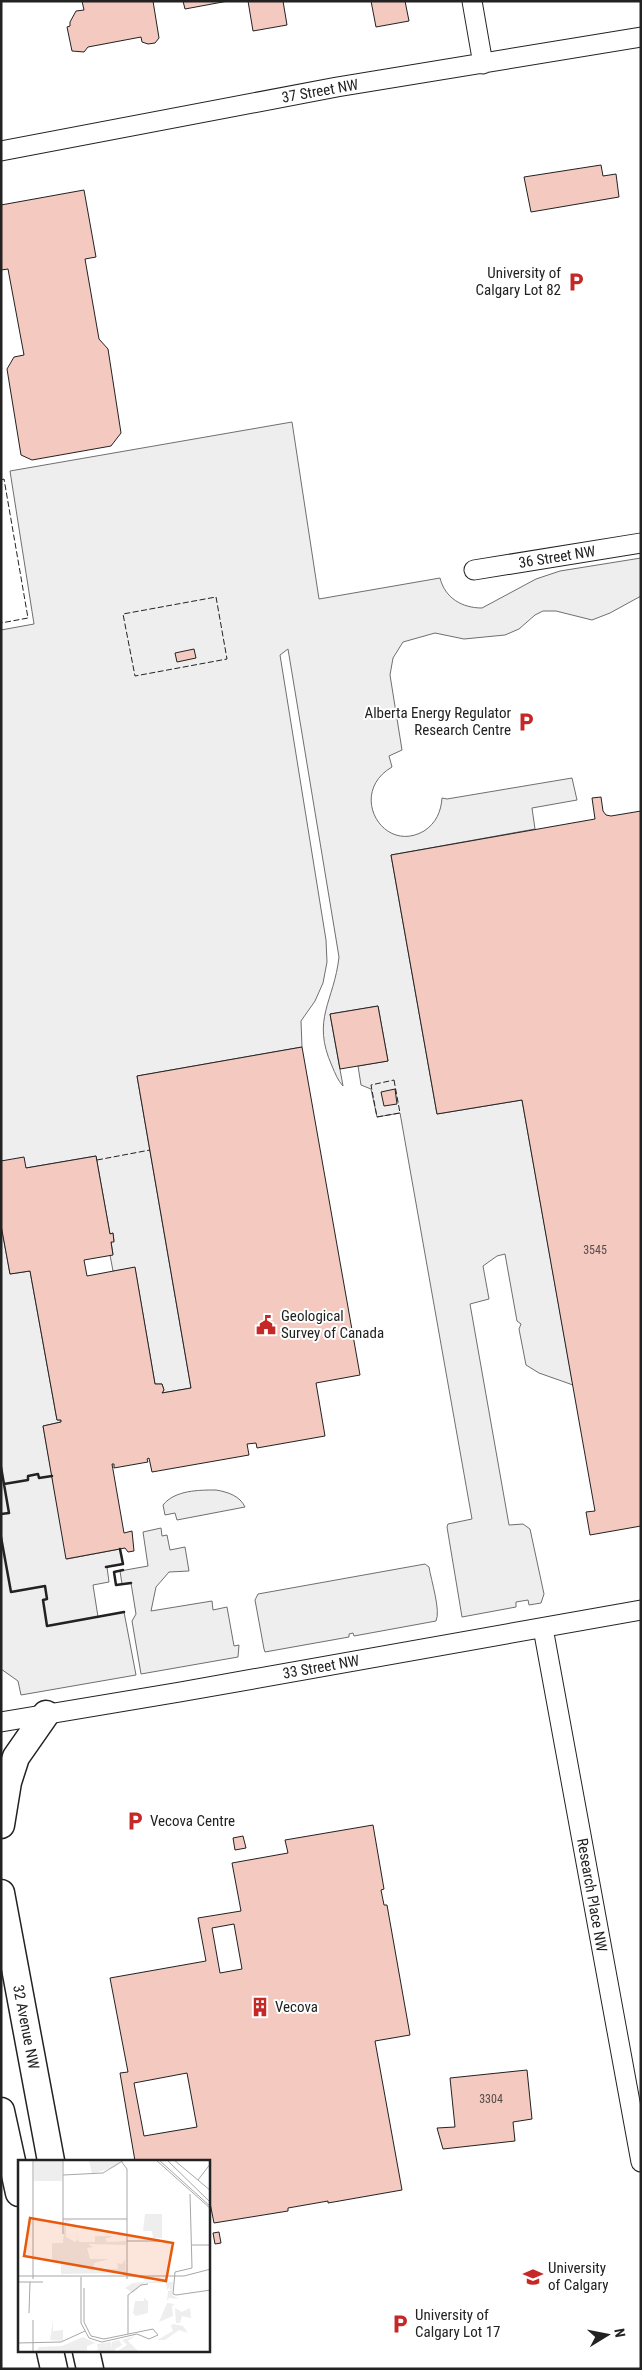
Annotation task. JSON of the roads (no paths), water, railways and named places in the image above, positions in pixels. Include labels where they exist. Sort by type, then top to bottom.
[{"type":"main road","points":[[1,1825],[8,1782],[16,1757],[46,1714]]},
{"type":"main road","name":"32 Avenue NW","points":[[1,1893],[51,2160]]},
{"type":"main road","points":[[1,2111],[18,2188]]},
{"type":"main road","points":[[42,2369],[44,2352]]},
{"type":"main road","points":[[50,2352],[54,2369]]},
{"type":"main road","points":[[86,2352],[90,2369]]},
{"type":"street","points":[[472,1],[483,64]]},
{"type":"street","name":"37 Street NW","points":[[1,151],[336,87],[641,37]]},
{"type":"street","name":"36 Street NW","points":[[474,570],[641,543]]},
{"type":"street","name":"33 Street NW","points":[[1,1722],[641,1610]]},
{"type":"street","name":"Research Place NW","points":[[543,1628],[641,2162]]},
{"type":"place","name":"University of Calgary Lot 82","points":[[576,282]]},
{"type":"place","name":"Alberta Energy Regulator Research Centre","points":[[526,722]]},
{"type":"place","name":"Geological Survey of Canada","points":[[266,1325]]},
{"type":"place","name":"Vecova Centre","points":[[135,1821]]},
{"type":"place","name":"Vecova","points":[[260,2007]]},
{"type":"place","name":"University of Calgary","points":[[533,2277]]},
{"type":"place","name":"University of Calgary Lot 17","points":[[400,2324]]}]
